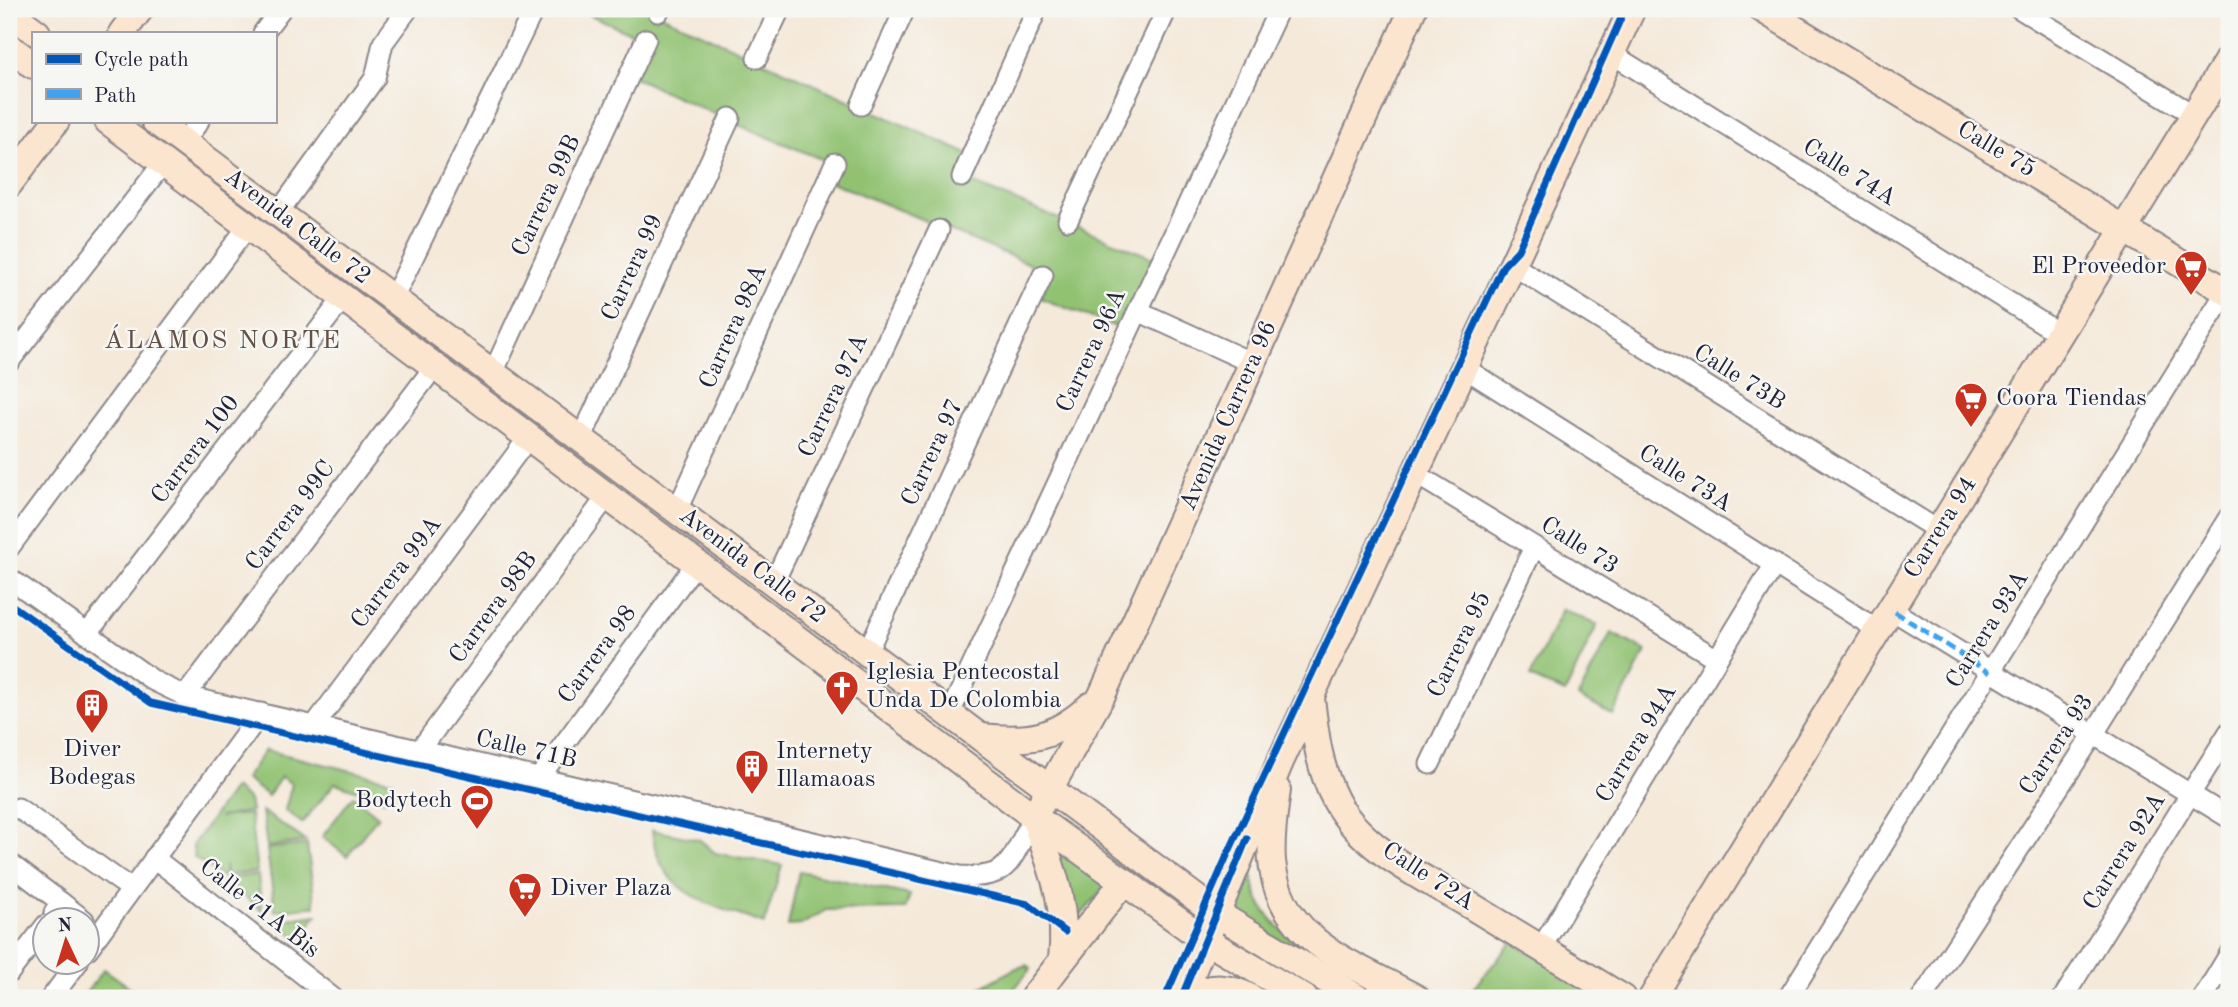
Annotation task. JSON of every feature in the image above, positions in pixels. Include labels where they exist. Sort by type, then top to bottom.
[{"type":"main road","points":[[123,32],[140,9]]},
{"type":"main road","name":"Avenida Carrera 96","points":[[1034,817],[1102,695],[1413,9]]},
{"type":"main road","points":[[1181,998],[1280,762],[1632,9]]},
{"type":"main road","name":"Calle 75","points":[[1762,9],[2228,290]]},
{"type":"main road","points":[[9,12],[36,32]]},
{"type":"main road","points":[[9,47],[32,64]]},
{"type":"main road","name":"Carrera 94","points":[[1652,998],[1887,621],[1939,531],[2229,58]]},
{"type":"main road","points":[[9,184],[55,122]]},
{"type":"main road","name":"Avenida Calle 72","points":[[109,122],[1034,817],[1205,940],[1304,998]]},
{"type":"main road","name":"Avenida Calle 72","points":[[156,122],[1216,913],[1357,998]]},
{"type":"main road","points":[[981,737],[1020,740],[1045,736],[1070,723],[1102,695]]},
{"type":"main road","name":"Calle 72A","points":[[1311,696],[1315,735],[1323,766],[1336,800],[1350,819],[1389,854],[1623,998]]},
{"type":"main road","points":[[1280,762],[1272,860],[1277,886],[1290,915],[1312,940],[1416,998]]},
{"type":"main road","points":[[1034,817],[1062,900],[1065,932],[1062,960]]},
{"type":"main road","points":[[1033,998],[1124,881]]},
{"type":"main road","points":[[1191,998],[1205,990],[1216,988],[1230,989],[1251,998]]},
{"type":"street","points":[[264,32],[281,9]]},
{"type":"street","points":[[278,213],[375,78],[383,43],[408,9]]},
{"type":"street","points":[[393,299],[534,9]]},
{"type":"street","points":[[757,58],[780,9]]},
{"type":"street","points":[[862,105],[905,9]]},
{"type":"street","points":[[962,177],[1037,9]]},
{"type":"street","points":[[1068,220],[1167,9]]},
{"type":"street","name":"Carrera 96A","points":[[950,713],[1279,9]]},
{"type":"street","points":[[2020,9],[2194,115]]},
{"type":"street","name":"Carrera 99B","points":[[493,373],[646,39]]},
{"type":"street","name":"Calle 74A","points":[[1612,54],[2060,334]]},
{"type":"street","name":"Carrera 99","points":[[581,439],[730,118]]},
{"type":"street","points":[[184,142],[199,122]]},
{"type":"street","points":[[9,362],[164,162]]},
{"type":"street","name":"Carrera 98A","points":[[677,510],[835,163]]},
{"type":"street","points":[[9,548],[248,226]]},
{"type":"street","name":"Carrera 97A","points":[[774,582],[939,230]]},
{"type":"street","name":"Calle 73B","points":[[1514,266],[1939,531]]},
{"type":"street","name":"Carrera 97","points":[[867,652],[1043,275]]},
{"type":"street","name":"Carrera 93A","points":[[1788,998],[2228,290]]},
{"type":"street","name":"Carrera 100","points":[[87,634],[344,297]]},
{"type":"street","points":[[1138,312],[1252,363]]},
{"type":"street","name":"Carrera 99C","points":[[185,696],[435,366]]},
{"type":"street","name":"Calle 73A","points":[[1466,369],[1775,564],[1990,673],[2229,818]]},
{"type":"street","name":"Carrera 99A","points":[[314,726],[520,449]]},
{"type":"street","name":"Calle 73","points":[[1416,474],[1717,659]]},
{"type":"street","name":"Carrera 98B","points":[[420,750],[608,495]]},
{"type":"street","name":"Carrera 93","points":[[1922,998],[2093,735],[2229,517]]},
{"type":"street","name":"Carrera 95","points":[[1430,764],[1534,547]]},
{"type":"street","name":"Carrera 98","points":[[539,778],[697,562]]},
{"type":"street","name":"Carrera 94A","points":[[1541,948],[1775,564]]},
{"type":"street","name":"Calle 71B","points":[[9,578],[154,681],[185,696],[960,876],[989,877],[1003,871],[1034,817]]},
{"type":"street","points":[[102,914],[131,889],[261,713]]},
{"type":"street","name":"Carrera 92A","points":[[2063,998],[2229,732]]},
{"type":"street","points":[[18,808],[131,889]]},
{"type":"street","name":"Calle 71A Bis","points":[[155,858],[333,998]]},
{"type":"street","points":[[9,863],[66,906]]},
{"type":"street","points":[[9,973],[32,943]]},
{"type":"street","points":[[2203,998],[2229,955]]},
{"type":"street","points":[[51,998],[67,976]]},
{"type":"green space","points":[[577,9],[648,9],[970,155],[960,178],[1156,259],[1124,330],[1040,298],[1052,273],[831,182],[838,166],[629,75],[645,39]]},
{"type":"green space","points":[[1562,609],[1597,625],[1565,693],[1530,677]]},
{"type":"green space","points":[[1611,633],[1646,651],[1613,715],[1578,697]]},
{"type":"green space","points":[[265,750],[394,781],[394,791],[384,800],[335,783],[302,823],[285,810],[292,784],[281,777],[268,796],[245,779]]},
{"type":"green space","points":[[234,788],[249,800],[251,811],[219,817],[250,814],[257,872],[226,875],[225,865],[225,875],[220,876],[194,857],[193,844]]},
{"type":"green space","points":[[353,796],[378,816],[347,856],[322,837]]},
{"type":"green space","points":[[262,811],[306,841],[267,847]]},
{"type":"green space","points":[[652,830],[700,840],[715,853],[782,865],[764,924],[707,903],[676,884],[656,852]]},
{"type":"green space","points":[[1045,837],[1111,881],[1074,923]]},
{"type":"green space","points":[[307,844],[315,906],[275,911],[267,849]]},
{"type":"green space","points":[[1250,859],[1258,899],[1277,925],[1307,950],[1396,998],[1381,998],[1236,916],[1233,906]]},
{"type":"green space","points":[[799,871],[910,895],[905,909],[826,910],[801,925],[788,926]]},
{"type":"green space","points":[[258,875],[262,911],[223,878]]},
{"type":"green space","points":[[317,915],[300,939],[273,921]]},
{"type":"green space","points":[[1512,942],[1608,998],[1465,998]]},
{"type":"green space","points":[[1027,965],[1031,968],[1007,998],[963,998],[1014,969]]},
{"type":"green space","points":[[104,969],[145,998],[82,998],[99,976],[102,976]]},
{"type":"marked path","points":[[1895,612],[1990,673]]},
{"type":"cycle path","points":[[1165,998],[1226,858],[1503,266],[1518,250],[1625,9]]},
{"type":"cycle path","points":[[9,603],[151,703],[1028,904],[1065,932]]},
{"type":"cycle path","points":[[1181,998],[1247,839]]},
{"type":"place","name":"El Proveedor","points":[[2191,297]]},
{"type":"place","name":"Coora Tiendas","points":[[1971,429]]},
{"type":"place","name":"Iglesia Pentecostal Unda De Colombia","points":[[842,717]]},
{"type":"place","name":"Diver Bodegas","points":[[92,735]]},
{"type":"place","name":"Internety Illamaoas","points":[[752,796]]},
{"type":"place","name":"Bodytech","points":[[477,831]]},
{"type":"place","name":"Diver Plaza","points":[[525,919]]},
{"type":"district","name":"ÁLAMOS NORTE","points":[[223,341]]}]
